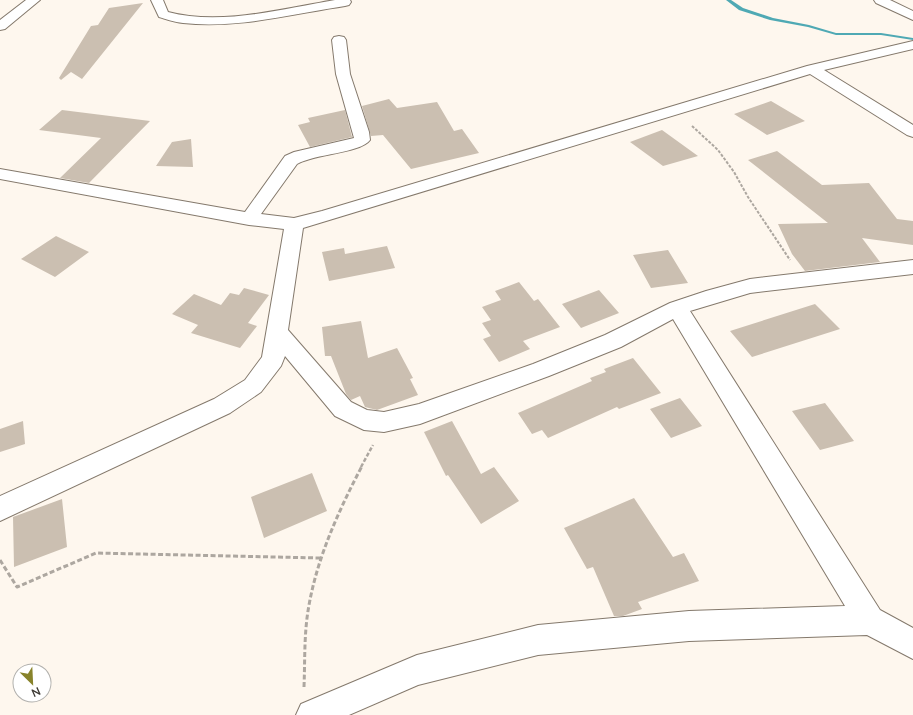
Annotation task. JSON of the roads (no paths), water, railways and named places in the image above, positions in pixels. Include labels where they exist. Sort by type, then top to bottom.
[{"type":"street","points":[[0,26],[34,0]]},
{"type":"street","points":[[157,0],[163,14],[181,19],[212,21],[241,19],[345,2]]},
{"type":"street","points":[[880,0],[913,16]]},
{"type":"street","points":[[249,219],[291,160],[300,155],[353,144],[362,140],[361,132],[343,74],[339,40]]},
{"type":"street","points":[[0,174],[249,219],[294,224],[674,109],[812,69],[905,47]]},
{"type":"street","points":[[812,69],[913,132]]},
{"type":"street","points":[[0,509],[222,406],[253,386],[273,360],[294,224]]},
{"type":"street","points":[[277,332],[343,409],[364,420],[384,422],[420,414],[541,370],[613,341],[677,308],[706,298],[750,286],[913,267]]},
{"type":"street","points":[[677,308],[870,620],[913,644]]},
{"type":"street","points":[[308,704],[417,670],[538,640],[689,626],[870,620]]},
{"type":"waterway","points":[[728,0],[741,9],[772,19],[809,26],[836,34],[881,34],[913,39]]}]
